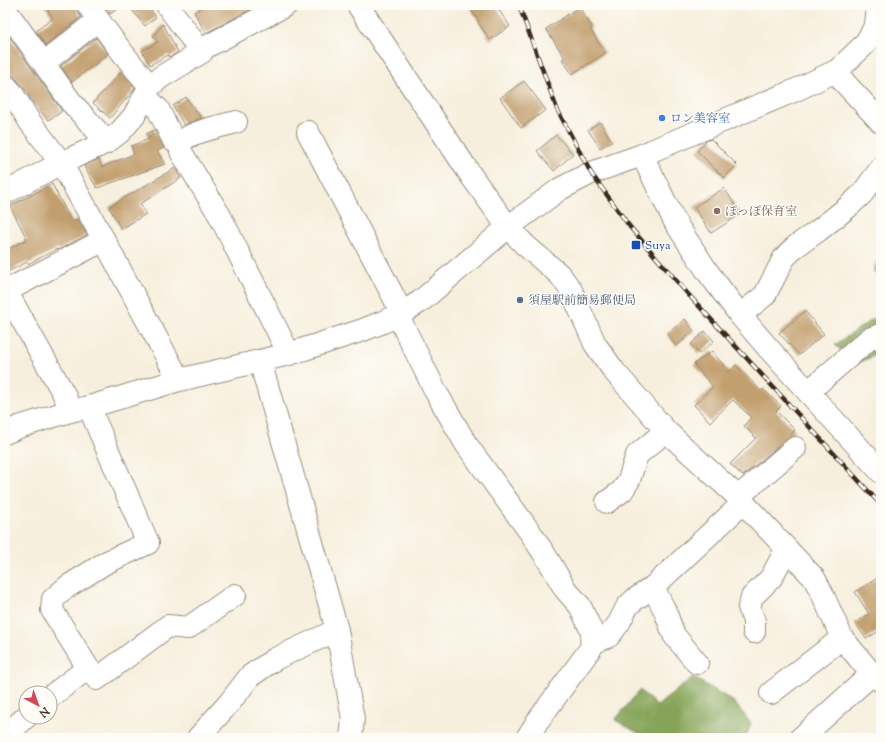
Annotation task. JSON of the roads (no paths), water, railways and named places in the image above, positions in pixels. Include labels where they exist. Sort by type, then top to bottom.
[{"type":"street","points":[[167,5],[196,45],[202,49]]},
{"type":"street","points":[[5,192],[60,162],[107,142],[120,132],[134,116],[148,91],[161,77],[202,52],[202,49],[286,5]]},
{"type":"street","points":[[358,5],[472,177],[508,227],[525,245],[560,275],[571,290],[595,344],[614,371],[666,432],[741,500],[786,550],[814,578],[842,638],[876,678],[801,738]]},
{"type":"street","points":[[5,433],[19,427],[179,380],[289,354],[363,330],[400,315],[421,301],[508,227],[560,189],[591,173],[642,155],[798,89],[838,70],[865,44],[876,24],[878,5]]},
{"type":"street","points":[[5,9],[71,102],[107,142]]},
{"type":"street","points":[[44,63],[93,12],[137,71],[158,108],[174,141],[181,144]]},
{"type":"street","points":[[838,70],[843,81],[881,122]]},
{"type":"street","points":[[7,92],[60,162],[104,240],[179,380]]},
{"type":"street","points":[[236,122],[193,134],[184,139],[181,144],[181,152],[220,216],[289,354]]},
{"type":"street","points":[[308,132],[400,315],[436,392],[466,444],[532,535],[565,589],[580,606],[592,632],[591,648],[527,738]]},
{"type":"street","points":[[642,155],[675,222],[707,271],[740,315],[881,472]]},
{"type":"street","points":[[740,315],[765,295],[784,258],[795,247],[848,207],[862,194],[881,168]]},
{"type":"street","points":[[104,240],[5,291],[65,396],[80,409],[148,543],[105,563],[67,587],[53,599],[52,610],[88,668],[97,679],[168,626],[188,628],[235,595]]},
{"type":"street","points":[[808,392],[869,339],[881,335]]},
{"type":"street","points":[[260,361],[337,630],[353,720],[351,738]]},
{"type":"street","points":[[607,502],[622,491],[629,480],[637,455],[666,432]]},
{"type":"street","points":[[592,643],[609,636],[619,623],[627,607],[634,600],[653,587],[795,448]]},
{"type":"street","points":[[754,632],[754,621],[749,607],[752,597],[771,578],[786,550]]},
{"type":"street","points":[[653,587],[665,611],[674,635],[697,663]]},
{"type":"street","points":[[198,738],[230,702],[250,676],[275,659],[337,630]]},
{"type":"street","points":[[771,693],[842,638]]},
{"type":"street","points":[[58,691],[88,668]]},
{"type":"railway","points":[[520,5],[557,109],[591,173],[630,227],[687,293],[881,505]]},
{"type":"place","name":"ロン美容室","points":[[662,118]]},
{"type":"place","name":"ぽっぽ保育室","points":[[717,211]]},
{"type":"place","name":"Suya","points":[[636,245]]},
{"type":"place","name":"須屋駅前簡易郵便局","points":[[520,300]]}]
